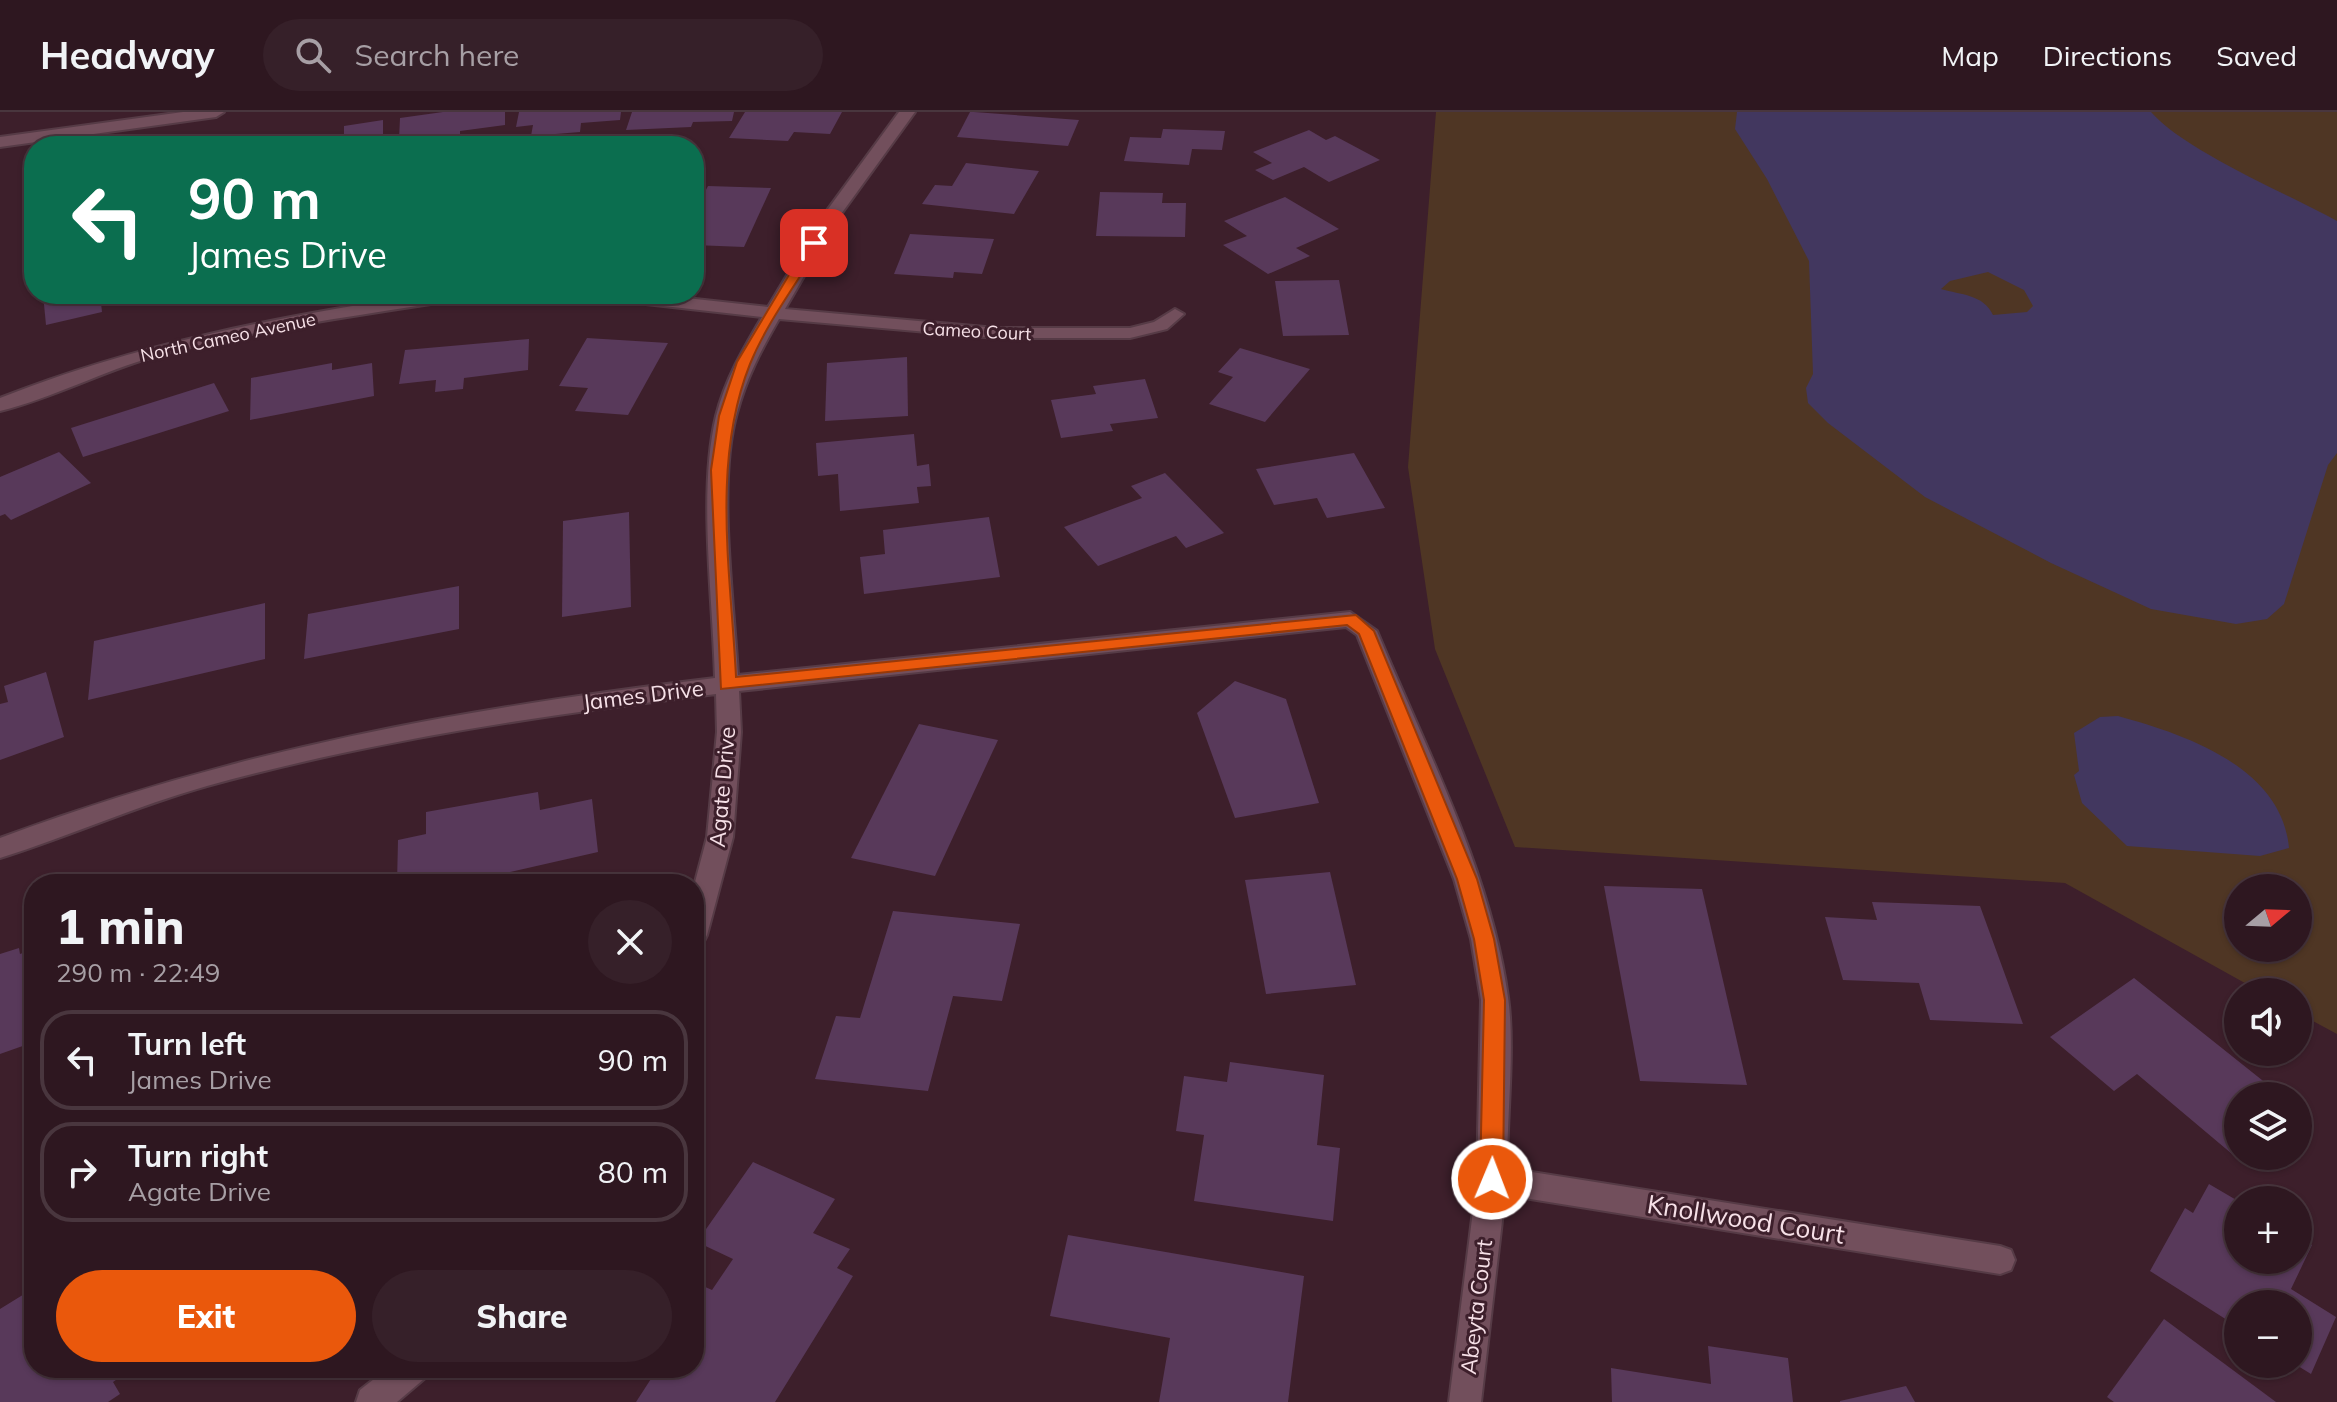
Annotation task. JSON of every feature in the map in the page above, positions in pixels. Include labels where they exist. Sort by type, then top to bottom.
[{"type":"street","points":[[43,136],[216,112]]},
{"type":"street","name":"Agate Drive","points":[[704,897],[720,837],[729,732],[718,470],[726,416],[744,362],[828,220],[907,112]]},
{"type":"street","points":[[0,142],[24,139]]},
{"type":"street","name":"North Cameo Avenue","points":[[0,405],[83,372],[172,346],[272,325],[401,304]]},
{"type":"street","points":[[703,304],[774,311]]},
{"type":"street","name":"Cameo Court","points":[[774,311],[904,327],[1093,335],[1152,329],[1175,314]]},
{"type":"street","name":"James Drive","points":[[0,848],[61,822],[267,761],[536,709],[728,684],[1350,619]]},
{"type":"street","name":"Abeyta Court","points":[[1350,619],[1366,631],[1467,879],[1484,939],[1495,1000],[1492,1179],[1465,1402]]},
{"type":"street","name":"Knollwood Court","points":[[1492,1179],[2000,1260]]},
{"type":"street","points":[[372,1402],[401,1378]]},
{"type":"shaded area","points":[[1436,112],[2337,112],[2337,1034],[2312,1021],[2312,978],[2236,978],[2065,883],[1515,847],[1435,649],[1408,467]]},
{"type":"shaded area","points":[[1737,112],[2151,112],[2167,127],[2212,157],[2337,221],[2337,453],[2328,465],[2284,604],[2267,619],[2236,624],[2151,609],[2051,563],[1925,497],[1828,423],[1808,403],[1806,388],[1813,374],[1809,261],[1767,179],[1735,129]],"holes":[[[1988,272],[2024,290],[2033,306],[2027,312],[1993,315],[1977,299],[1941,289],[1950,281]]]},
{"type":"shaded area","points":[[2118,716],[2199,744],[2249,775],[2269,796],[2282,820],[2289,848],[2260,856],[2127,846],[2082,803],[2074,775],[2079,771],[2074,733],[2100,717]]},
{"type":"building","points":[[443,112],[505,112],[505,125],[460,131],[460,136],[399,136],[400,118]]},
{"type":"building","points":[[519,112],[621,112],[620,120],[581,123],[580,132],[531,136],[533,125],[516,127]]},
{"type":"building","points":[[632,112],[734,112],[732,121],[693,122],[691,127],[626,130]]},
{"type":"building","points":[[745,112],[842,112],[830,134],[794,132],[788,141],[729,138]]},
{"type":"building","points":[[970,112],[1079,120],[1068,146],[957,137]]},
{"type":"building","points":[[383,120],[383,136],[331,136],[344,134],[344,126]]},
{"type":"building","points":[[1163,129],[1225,131],[1222,150],[1192,149],[1189,165],[1124,161],[1130,137],[1161,138]]},
{"type":"building","points":[[1309,130],[1326,140],[1335,136],[1380,160],[1329,182],[1304,167],[1273,180],[1255,170],[1272,163],[1253,152]]},
{"type":"building","points":[[966,163],[1039,171],[1014,214],[922,204],[935,185],[952,186]]},
{"type":"building","points":[[708,186],[771,188],[744,247],[704,245],[704,194]]},
{"type":"building","points":[[1100,192],[1163,193],[1162,203],[1186,203],[1185,237],[1096,236]]},
{"type":"building","points":[[1285,197],[1339,229],[1296,248],[1310,256],[1268,274],[1223,245],[1247,236],[1224,221]]},
{"type":"building","points":[[910,234],[994,239],[982,274],[954,272],[953,278],[894,274]]},
{"type":"building","points":[[1339,280],[1349,335],[1283,336],[1275,281]]},
{"type":"building","points":[[44,304],[101,304],[102,312],[46,325]]},
{"type":"building","points":[[587,338],[668,343],[628,415],[575,411],[588,388],[559,386]]},
{"type":"building","points":[[529,339],[528,370],[464,378],[463,389],[435,392],[436,380],[399,384],[405,350]]},
{"type":"building","points":[[1240,348],[1310,369],[1265,422],[1209,404],[1233,377],[1218,372]]},
{"type":"building","points":[[907,357],[908,416],[825,421],[827,363]]},
{"type":"building","points":[[332,363],[332,370],[372,363],[374,396],[250,420],[251,378]]},
{"type":"building","points":[[1145,379],[1158,418],[1110,424],[1113,431],[1061,438],[1051,400],[1096,394],[1093,386]]},
{"type":"building","points":[[214,383],[229,411],[83,457],[71,428]]},
{"type":"building","points":[[914,434],[917,466],[929,464],[931,486],[917,487],[919,503],[840,511],[838,474],[818,476],[816,443]]},
{"type":"building","points":[[59,452],[91,483],[11,520],[5,514],[0,516],[0,477]]},
{"type":"building","points":[[1354,453],[1385,508],[1327,518],[1317,498],[1274,505],[1256,469]]},
{"type":"building","points":[[1165,473],[1224,533],[1186,548],[1176,536],[1098,566],[1064,527],[1142,498],[1131,486]]},
{"type":"building","points":[[629,512],[631,607],[562,617],[563,521]]},
{"type":"building","points":[[989,517],[1000,577],[864,594],[860,557],[885,554],[883,530]]},
{"type":"building","points":[[459,586],[459,629],[304,659],[308,614]]},
{"type":"building","points":[[265,603],[265,659],[88,700],[94,641]]},
{"type":"building","points":[[46,672],[64,737],[0,760],[0,704],[8,702],[4,686]]},
{"type":"building","points":[[1235,681],[1286,699],[1319,803],[1235,818],[1197,713]]},
{"type":"building","points":[[919,724],[998,740],[935,876],[851,858]]},
{"type":"building","points":[[538,792],[540,810],[592,799],[598,852],[501,874],[397,874],[398,840],[426,834],[426,812]]},
{"type":"building","points":[[1330,872],[1356,985],[1266,994],[1245,880]]},
{"type":"building","points":[[1604,886],[1702,889],[1747,1085],[1640,1081]]},
{"type":"building","points":[[1872,902],[1980,906],[2023,1024],[1930,1020],[1919,983],[1843,980],[1825,917],[1877,920]]},
{"type":"building","points":[[893,911],[1020,924],[1002,1001],[953,996],[928,1091],[815,1079],[836,1016],[860,1018]]},
{"type":"building","points":[[19,948],[20,954],[24,953],[24,1046],[0,1054],[0,954]]},
{"type":"building","points":[[2134,978],[2224,1050],[2224,1066],[2244,1066],[2264,1082],[2224,1082],[2224,1147],[2137,1074],[2114,1091],[2050,1037]]},
{"type":"building","points":[[1230,1062],[1324,1075],[1317,1145],[1340,1148],[1333,1221],[1194,1201],[1204,1135],[1176,1131],[1184,1076],[1227,1082]]},
{"type":"building","points":[[753,1162],[835,1199],[813,1233],[850,1249],[837,1268],[853,1276],[775,1402],[636,1402],[652,1378],[704,1378],[704,1286],[712,1290],[733,1259],[704,1245],[704,1232]]},
{"type":"building","points":[[2209,1184],[2224,1193],[2224,1274],[2298,1274],[2293,1290],[2224,1290],[2224,1318],[2150,1271],[2185,1208],[2193,1213]]},
{"type":"building","points":[[1068,1235],[1304,1276],[1288,1402],[1159,1402],[1170,1338],[1050,1316]]},
{"type":"building","points":[[24,1294],[24,1378],[119,1378],[113,1382],[120,1394],[108,1402],[0,1402],[0,1309]]},
{"type":"building","points":[[2312,1302],[2336,1317],[2312,1372]]},
{"type":"building","points":[[2164,1319],[2224,1363],[2224,1378],[2244,1378],[2276,1402],[2114,1402],[2107,1397]]},
{"type":"building","points":[[1708,1346],[1788,1358],[1793,1402],[1612,1402],[1611,1368],[1711,1384]]},
{"type":"building","points":[[1906,1386],[1915,1402],[1840,1402],[1840,1401]]},
{"type":"route","points":[[814,243],[744,362],[726,416],[718,470],[728,684],[1350,619],[1366,631],[1467,879],[1484,939],[1495,1000],[1492,1179]]}]
